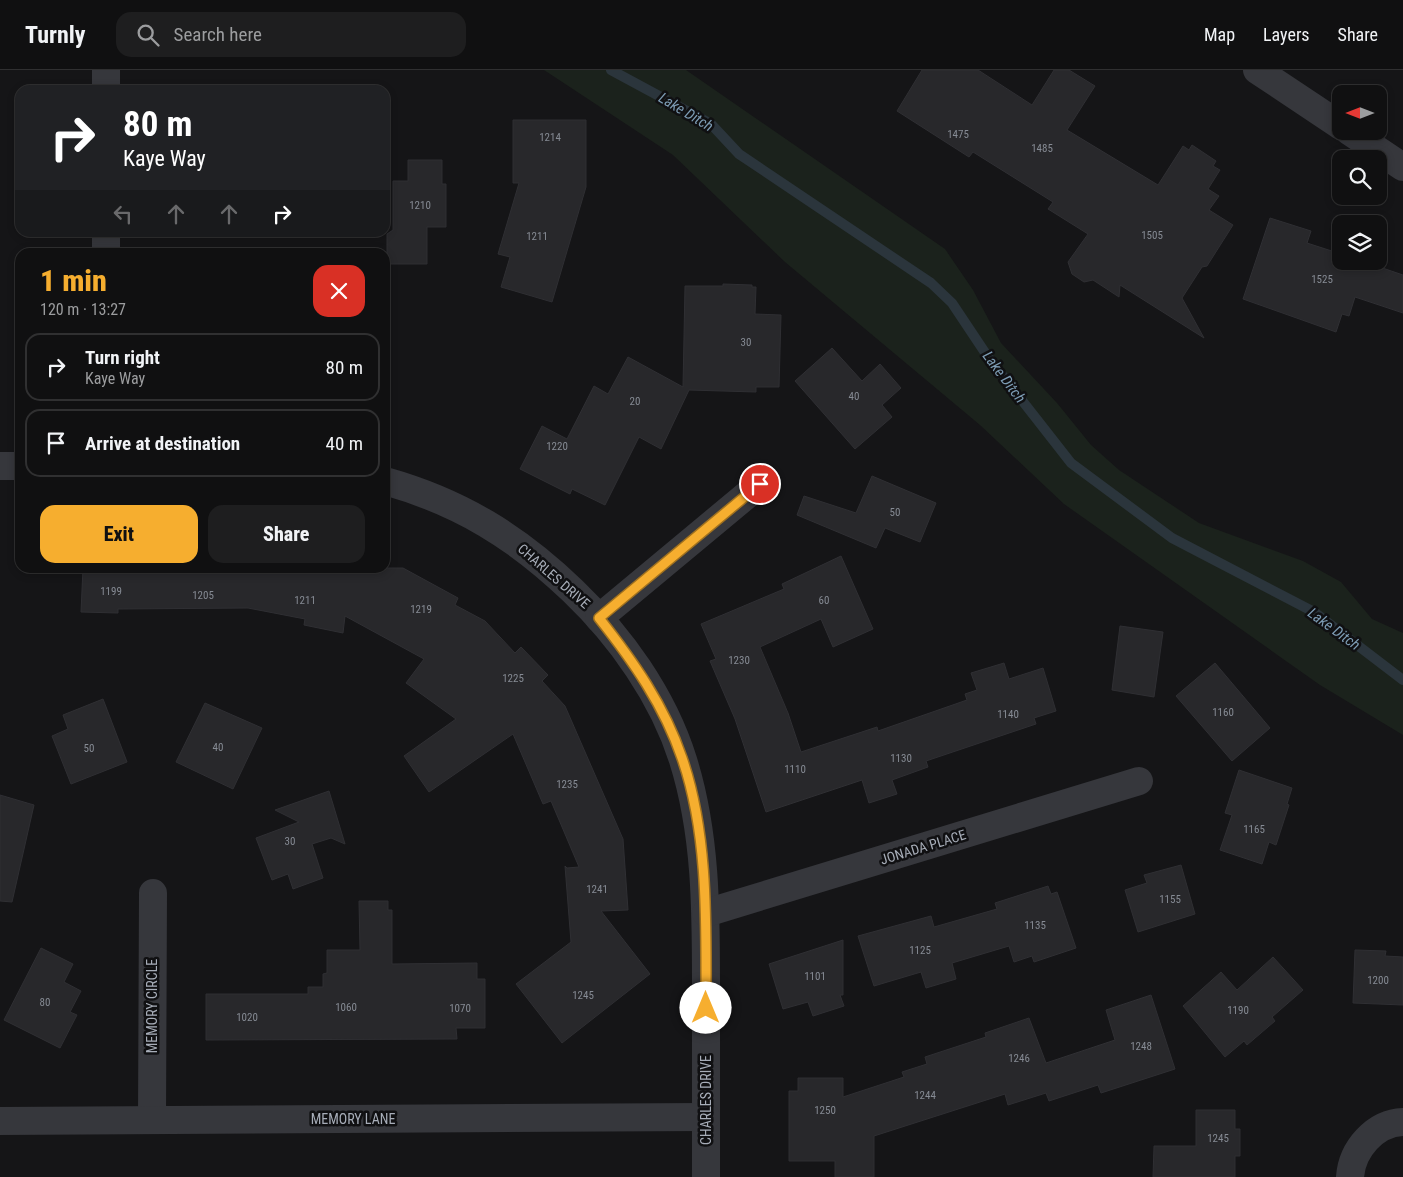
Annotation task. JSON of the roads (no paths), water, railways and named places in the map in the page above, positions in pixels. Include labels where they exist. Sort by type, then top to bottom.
[{"type":"street","points":[[106,70],[106,85]]},
{"type":"street","points":[[1257,70],[1332,120]]},
{"type":"street","points":[[1362,140],[1403,167]]},
{"type":"street","points":[[0,466],[15,466]]},
{"type":"street","name":"CHARLES DRIVE","points":[[390,482],[416,490],[469,512],[489,524],[552,570],[599,618],[630,657],[657,700],[683,759],[694,802],[703,862],[706,912],[706,1177]]},
{"type":"street","points":[[599,618],[760,484]]},
{"type":"street","name":"JONADA PLACE","points":[[706,912],[1139,781]]},
{"type":"street","name":"MEMORY CIRCLE","points":[[152,1120],[153,893]]},
{"type":"street","name":"MEMORY LANE","points":[[0,1120],[706,1118]]},
{"type":"street","points":[[1350,1177],[1355,1157],[1364,1141],[1378,1129],[1394,1122],[1403,1122]]},
{"type":"waterway","name":"Lake Ditch","points":[[611,70],[711,124],[739,154],[931,283],[952,303],[988,357],[1071,463],[1172,538],[1314,612],[1403,680]]}]
